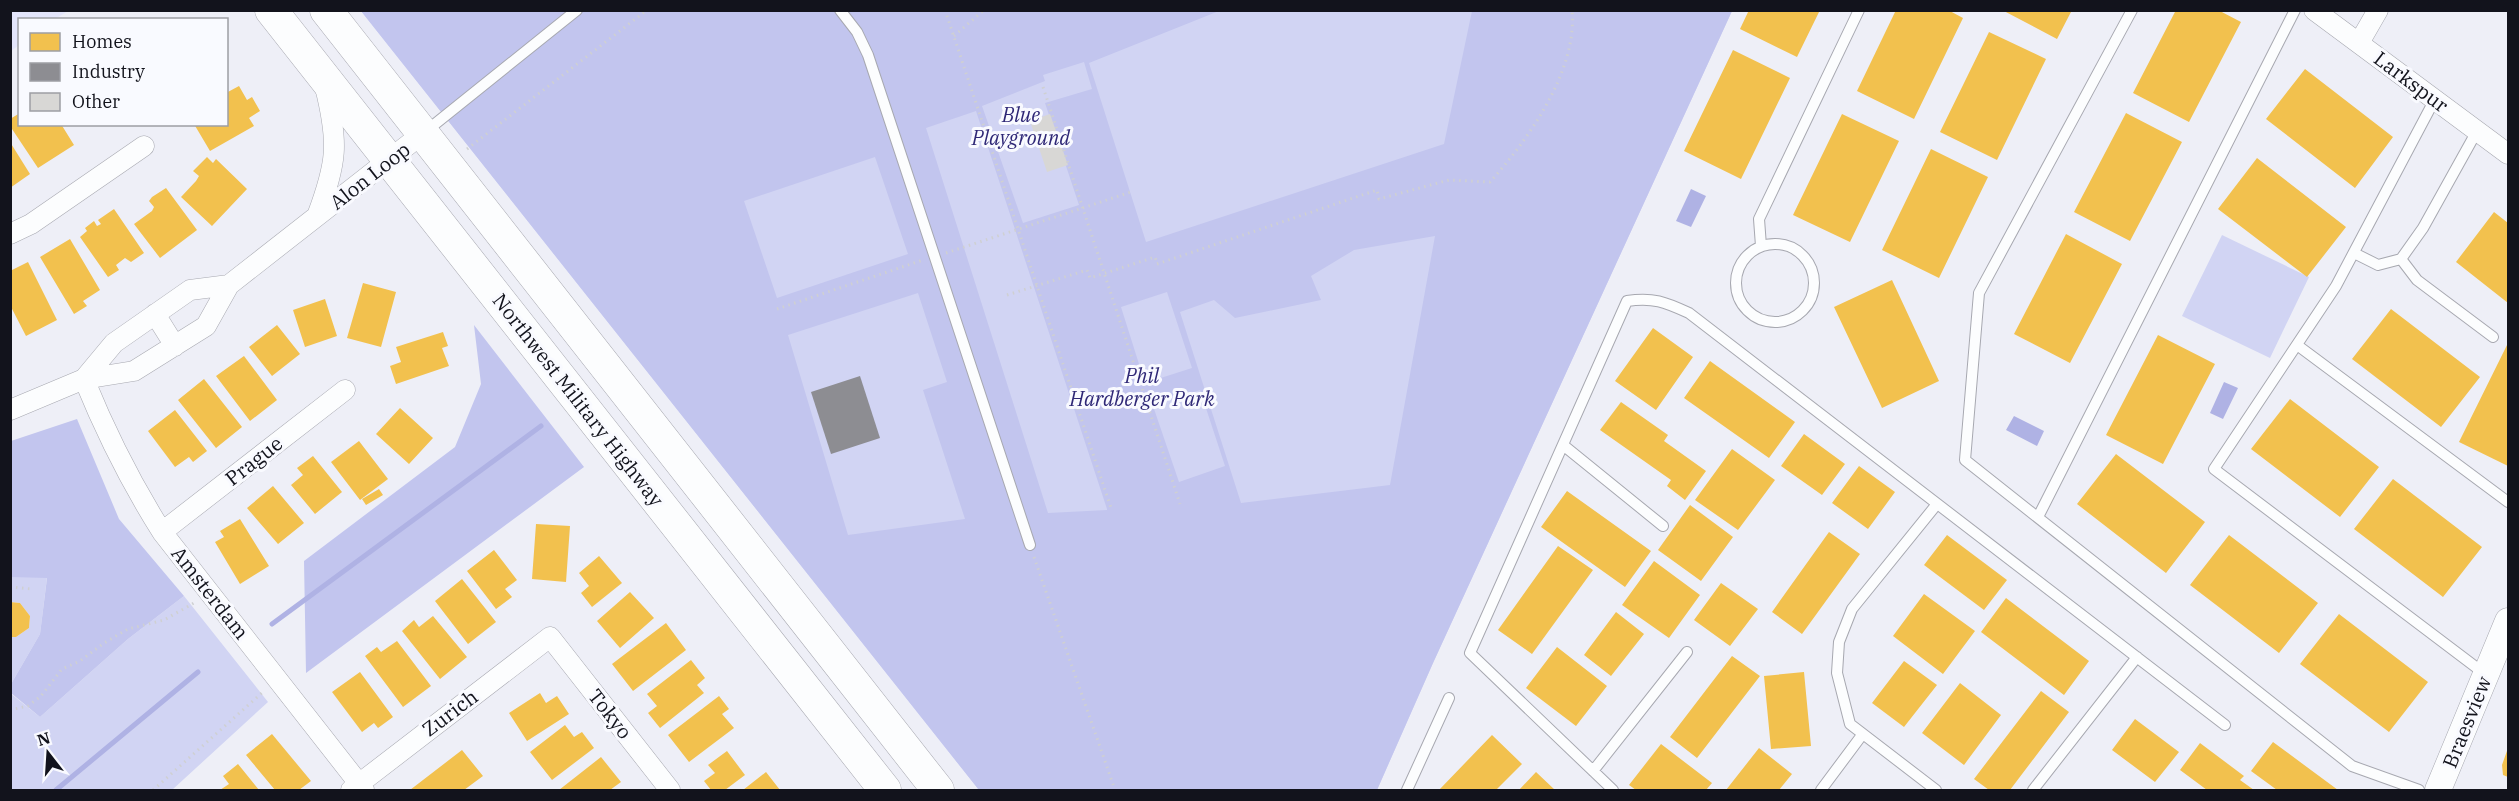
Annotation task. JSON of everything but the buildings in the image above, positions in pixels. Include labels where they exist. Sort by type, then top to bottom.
[{"type":"main road","name":"Northwest Military Highway","points":[[271,10],[885,790]]},
{"type":"main road","points":[[326,10],[938,790]]},
{"type":"street","name":"Larkspur","points":[[2314,10],[2508,154]]},
{"type":"street","points":[[2359,43],[2378,10]]},
{"type":"street","name":"Alon Loop","points":[[317,217],[332,177],[336,152],[334,121],[322,76]]},
{"type":"street","name":"Alon Loop","points":[[10,410],[84,379],[134,370],[206,326],[229,285],[422,134]]},
{"type":"street","points":[[10,234],[32,224],[144,146]]},
{"type":"street","name":"Alon Loop","points":[[84,379],[114,343],[190,290],[229,285]]},
{"type":"street","points":[[155,314],[175,346]]},
{"type":"street","name":"Amsterdam","points":[[84,379],[124,468],[162,532],[358,788]]},
{"type":"street","name":"Prague","points":[[162,532],[345,390]]},
{"type":"street","name":"Braesview","points":[[2439,790],[2508,624]]},
{"type":"street","name":"Zurich","points":[[358,788],[550,637]]},
{"type":"street","name":"Tokyo","points":[[550,637],[670,790]]},
{"type":"lane","points":[[422,134],[577,10]]},
{"type":"lane","points":[[840,10],[857,32],[868,55],[1030,545]]},
{"type":"lane","points":[[1761,246],[1759,219],[1859,10]]},
{"type":"lane","points":[[2132,10],[1979,293],[1965,460],[2352,766],[2419,790]]},
{"type":"lane","points":[[2038,517],[2295,10]]},
{"type":"lane","points":[[2435,99],[2336,286],[2214,470],[2486,675]]},
{"type":"lane","points":[[2354,253],[2378,265],[2400,259],[2423,228],[2478,131]]},
{"type":"lane","points":[[1777,243],[1792,247],[1804,256],[1812,270],[1814,285],[1810,300],[1801,312],[1788,320],[1772,322],[1757,319],[1745,309],[1737,296],[1735,281],[1739,266],[1748,254],[1761,246],[1777,243]]},
{"type":"lane","points":[[2400,259],[2417,280],[2493,337]]},
{"type":"lane","points":[[1613,790],[1470,653],[1627,301],[1647,298],[1666,302],[1689,313],[2225,725]]},
{"type":"lane","points":[[2297,345],[2508,502]]},
{"type":"lane","points":[[1563,445],[1663,526]]},
{"type":"lane","points":[[1936,790],[1850,724],[1837,673],[1839,642],[1852,609],[1937,504]]},
{"type":"lane","points":[[1593,771],[1687,651]]},
{"type":"lane","points":[[2033,790],[2137,657]]},
{"type":"lane","points":[[1407,790],[1449,698]]},
{"type":"lane","points":[[1821,790],[1862,735]]},
{"type":"path","points":[[461,154],[647,10]]},
{"type":"path","points":[[945,10],[1111,508]]},
{"type":"path","points":[[954,36],[984,10]]},
{"type":"path","points":[[1007,295],[1087,270],[1090,278],[1155,257],[1157,264],[1377,190],[1379,199],[1449,180],[1490,182],[1520,149],[1548,104],[1574,32],[1572,10]]},
{"type":"path","points":[[1043,87],[1180,504]]},
{"type":"path","points":[[777,309],[1131,192]]},
{"type":"path","points":[[1030,545],[1115,790]]},
{"type":"path","points":[[10,587],[32,590]]},
{"type":"path","points":[[10,710],[28,706],[41,696],[62,669],[80,661],[128,629],[164,620],[193,603],[199,606]]},
{"type":"path","points":[[259,684],[265,691],[272,693]]},
{"type":"path","points":[[153,790],[265,691]]},
{"type":"shaded area","points":[[11,10],[68,10],[57,18],[18,18],[18,46],[11,51]]},
{"type":"shaded area","points":[[1691,189],[1706,196],[1691,227],[1676,221]]},
{"type":"shaded area","points":[[2224,382],[2238,388],[2223,419],[2210,413]]},
{"type":"shaded area","points":[[2014,416],[2044,431],[2037,446],[2006,430]]},
{"type":"green space","name":"Phil Hardberger Park","points":[[361,11],[1732,11],[1377,790],[979,790]]},
{"type":"green space","name":"Phil Hardberger Park","points":[[361,11],[1219,11],[1089,63],[1146,242],[1444,144],[1472,11],[1732,11],[1377,790],[979,790]],"holes":[[[1084,62],[1092,89],[1045,103],[1079,205],[1023,223],[982,106],[1045,81],[1043,75]],[[976,111],[1107,509],[1048,513],[926,128]],[[875,157],[908,254],[777,298],[744,201]],[[1435,236],[1390,485],[1241,503],[1180,312],[1214,300],[1235,318],[1321,300],[1311,276],[1354,250]],[[1167,292],[1192,368],[1145,383],[1121,307]],[[918,293],[947,382],[923,390],[965,519],[848,535],[788,335]],[[1200,390],[1225,466],[1179,482],[1153,406]]]},
{"type":"green space","points":[[2222,235],[2309,277],[2270,358],[2182,316]]},
{"type":"green space","points":[[474,325],[584,467],[306,673],[304,561],[455,447],[481,384]]},
{"type":"green space","points":[[77,419],[119,519],[184,596],[128,639],[40,717],[11,693],[11,684],[40,634],[47,578],[11,577],[11,441]]},
{"type":"green space","points":[[11,577],[47,577],[40,634],[11,684],[11,637],[16,637],[29,628],[30,616],[20,603],[11,602]]},
{"type":"green space","points":[[184,596],[268,702],[172,790],[11,790],[10,693],[40,717],[128,639]]},
{"type":"waterway","points":[[272,624],[541,426]]},
{"type":"waterway","points":[[56,790],[198,672]]},
{"type":"park label","name":"Blue Playground","points":[[1021,126]]}]
